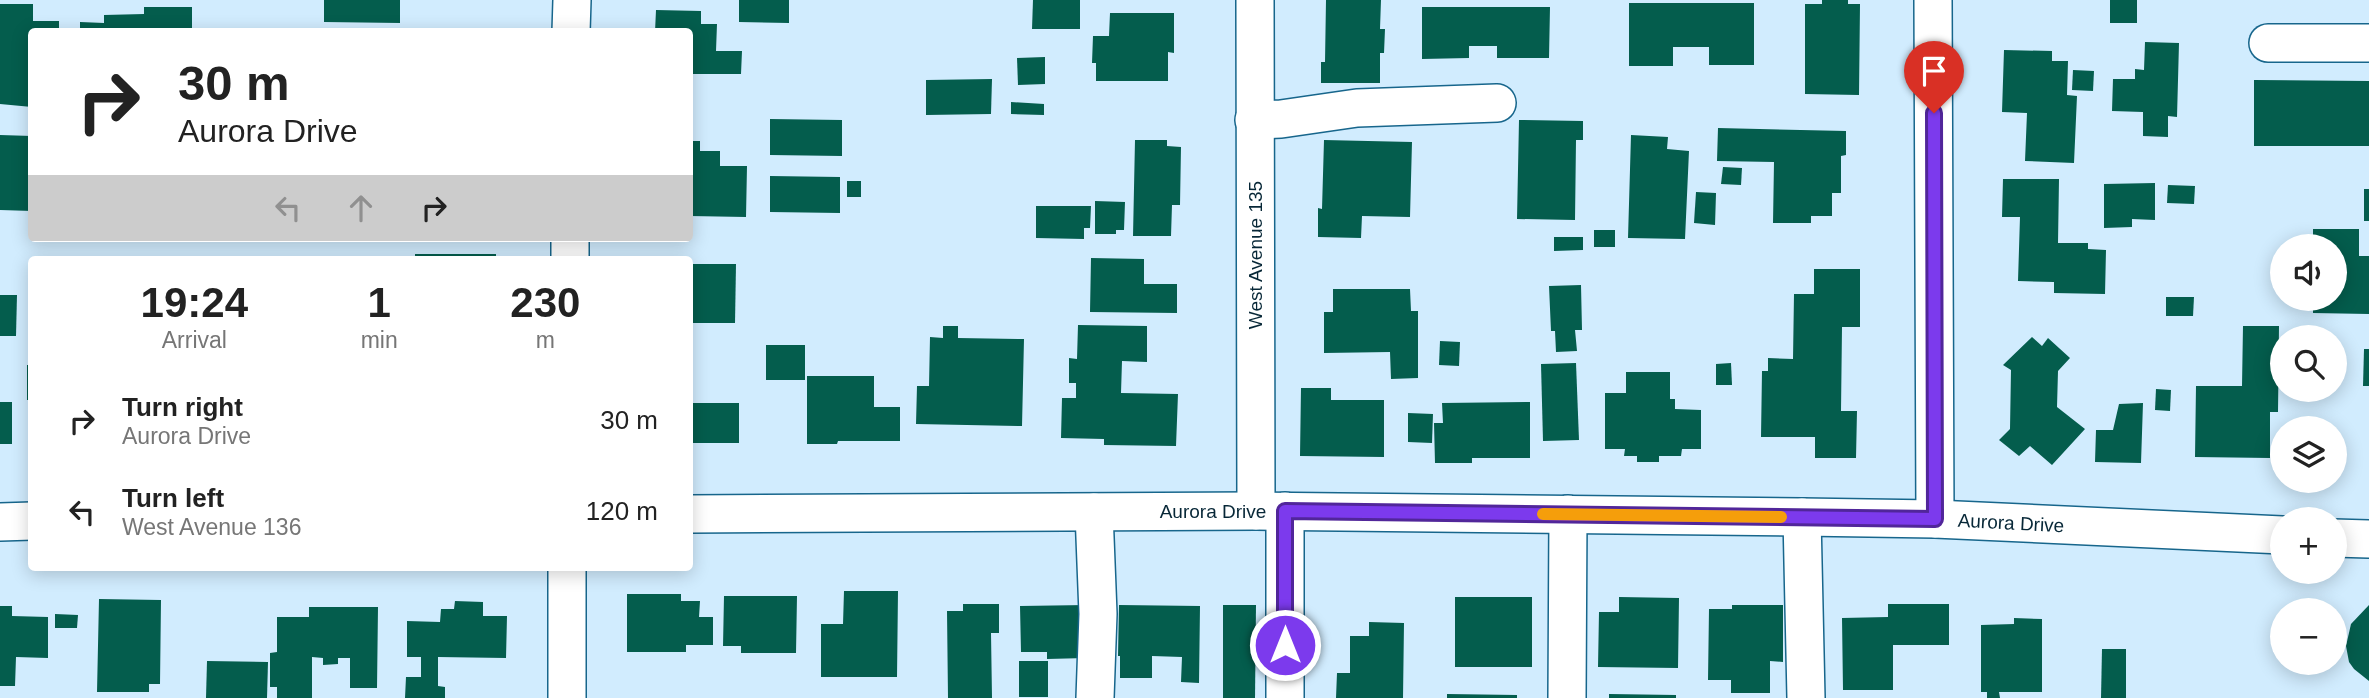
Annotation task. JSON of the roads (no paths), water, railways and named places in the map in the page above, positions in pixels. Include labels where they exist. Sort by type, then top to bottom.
[{"type":"street","points":[[571,28],[572,0]]},
{"type":"street","name":"West Avenue 135","points":[[1255,0],[1254,120],[1270,511],[1285,698]]},
{"type":"street","points":[[1933,0],[1935,519]]},
{"type":"street","points":[[2268,43],[2369,43]]},
{"type":"street","points":[[1254,120],[1281,119],[1357,108],[1497,103]]},
{"type":"street","name":"Aurora Drive","points":[[693,514],[1270,511],[1802,517],[1935,519],[2270,534]]},
{"type":"street","points":[[1094,512],[1098,614],[1095,698]]},
{"type":"street","points":[[1567,698],[1568,514]]},
{"type":"street","points":[[1802,517],[1805,698]]},
{"type":"street","points":[[0,522],[28,521]]},
{"type":"street","points":[[2347,538],[2369,539]]},
{"type":"street","points":[[567,698],[568,571]]}]
